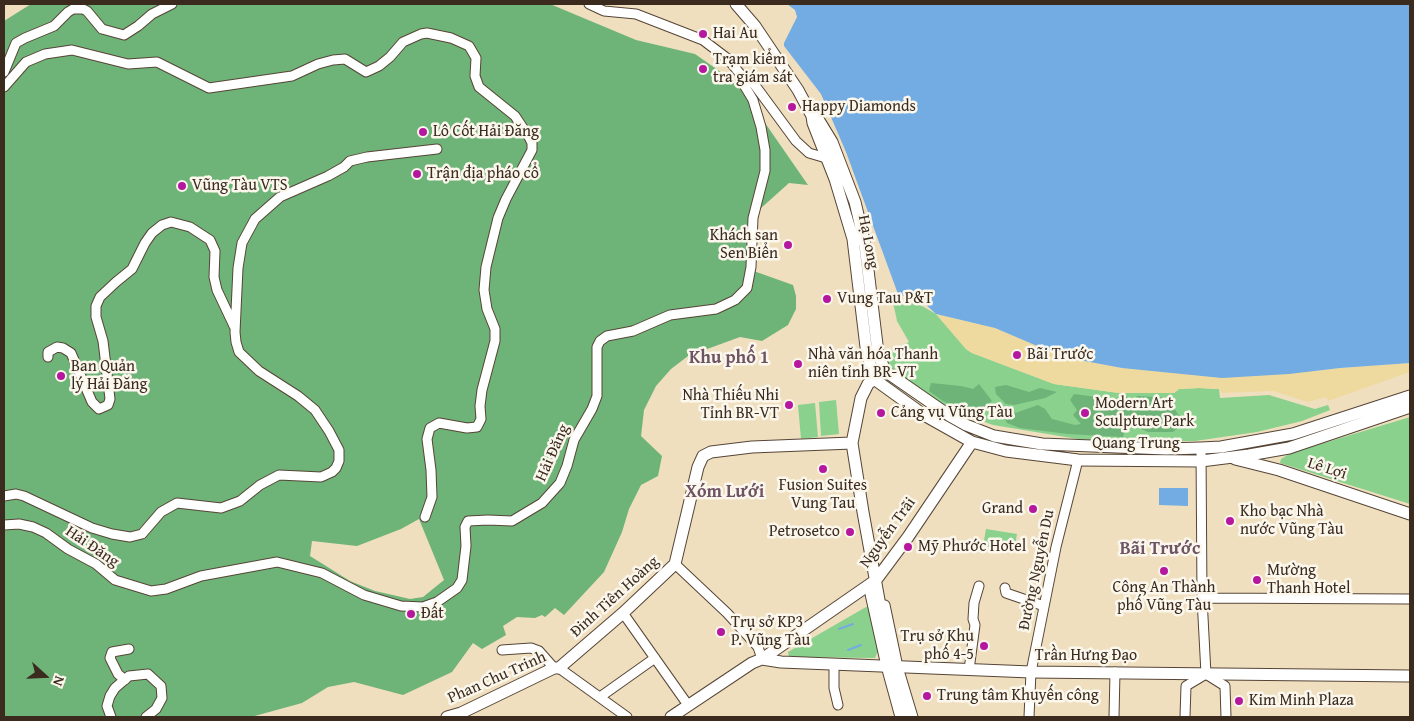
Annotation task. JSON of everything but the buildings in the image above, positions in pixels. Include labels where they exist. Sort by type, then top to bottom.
[{"type":"main road","name":"Hạ Long","points":[[736,4],[763,37],[798,90],[812,116],[821,124],[832,142],[831,156],[855,202],[866,347],[874,379]]},
{"type":"main road","name":"Hạ Long","points":[[858,237],[877,345],[885,371]]},
{"type":"main road","points":[[885,371],[868,384],[860,398],[852,443],[892,666],[906,717]]},
{"type":"main road","name":"Quang Trung","points":[[885,371],[899,383],[966,425],[994,436],[1067,446],[1166,449],[1221,447],[1293,434],[1410,396]]},
{"type":"main road","name":"Quang Trung","points":[[874,379],[924,415],[972,442],[1006,451],[1078,460],[1201,461],[1232,458],[1282,449],[1410,407]]},
{"type":"main road","name":"Nguyễn Trãi","points":[[671,717],[684,711],[752,663],[762,659],[876,580],[908,537],[972,442]]},
{"type":"main road","name":"Đinh Tiên Hoàng","points":[[557,668],[623,613],[675,564],[698,467],[703,456],[710,452],[752,447],[852,443]]},
{"type":"main road","points":[[1279,470],[1275,461],[1282,449]]},
{"type":"main road","name":"Lê Lợi","points":[[1232,458],[1279,470],[1410,514]]},
{"type":"main road","name":"Trần Hưng Đạo","points":[[762,659],[781,662],[1031,672],[1410,676]]},
{"type":"main road","name":"Phan Chu Trinh","points":[[447,717],[461,713],[557,668]]},
{"type":"street","points":[[4,72],[16,43],[54,26],[73,9],[87,11],[102,29],[124,35],[152,14],[172,4]]},
{"type":"street","points":[[589,4],[604,11],[636,14],[677,28],[703,40],[728,59],[741,75],[746,76],[754,84],[796,142],[809,153],[831,156]]},
{"type":"street","points":[[4,87],[26,62],[45,54],[72,50],[128,64],[158,62],[209,88],[292,76],[318,64],[334,60],[345,59],[366,72],[379,66],[403,42],[427,33],[451,38],[469,46],[476,58],[475,76],[479,87],[515,116],[532,143],[532,150],[506,198],[498,218],[486,267],[484,290],[487,308],[495,329],[495,341],[482,390],[481,419],[477,427],[467,428],[439,423],[430,428],[427,439],[432,497],[425,517]]},
{"type":"street","name":"Hải Đăng","points":[[4,525],[26,525],[39,530],[96,564],[115,580],[151,591],[159,591],[190,582],[201,576],[277,562],[322,573],[364,595],[407,607],[423,607],[444,598],[457,588],[462,580],[466,546],[464,527],[468,522],[488,520],[512,521],[542,503],[560,483],[574,440],[592,409],[597,396],[597,347],[600,341],[607,336],[632,331],[670,316],[716,309],[734,300],[748,288],[753,218],[764,170],[765,150],[753,100],[741,80],[741,75]]},
{"type":"street","name":"Hải Đăng","points":[[4,496],[16,494],[24,496],[92,528],[130,537],[142,534],[161,512],[177,503],[221,508],[240,501],[260,485],[279,475],[321,477],[332,472],[336,468],[340,455],[336,442],[310,406],[267,376],[239,352],[236,342],[236,329],[240,251],[245,236],[255,219],[280,197],[328,176],[350,161],[366,157],[437,149]]},
{"type":"street","name":"Hải Đăng","points":[[48,357],[48,352],[57,347],[71,353],[92,402],[99,408],[108,405],[110,399],[103,341],[96,317],[96,306],[100,297],[132,269],[152,233],[162,225],[171,222],[190,227],[210,240],[215,251],[214,277],[217,290],[236,329]]},
{"type":"street","points":[[1201,448],[1202,598],[1206,674]]},
{"type":"street","name":"Đường Nguyễn Du","points":[[1030,717],[1031,672],[1056,547],[1078,460]]},
{"type":"street","points":[[675,564],[727,613],[758,647],[762,659]]},
{"type":"street","points":[[969,670],[975,625],[973,619],[974,603],[979,586]]},
{"type":"street","points":[[1005,588],[1006,593],[1044,606]]},
{"type":"street","points":[[1202,598],[1410,599]]},
{"type":"street","points":[[623,613],[656,658],[684,711]]},
{"type":"street","points":[[502,650],[531,648],[539,651],[557,668],[627,717]]},
{"type":"street","points":[[125,680],[118,674],[110,658],[112,652],[129,649]]},
{"type":"street","points":[[600,697],[656,658]]},
{"type":"street","points":[[834,664],[834,688],[838,705]]},
{"type":"street","points":[[892,666],[900,717]]},
{"type":"street","points":[[892,666],[913,717]]},
{"type":"street","points":[[1114,717],[1115,672]]},
{"type":"street","points":[[111,717],[107,706],[110,696],[129,676],[148,674],[161,686],[162,698],[156,708],[146,717]]},
{"type":"street","points":[[1186,717],[1186,686],[1206,674]]},
{"type":"street","points":[[1206,674],[1225,686],[1226,717]]},
{"type":"green space","points":[[31,4],[550,4],[636,40],[695,54],[738,84],[808,185],[789,183],[750,218],[748,269],[793,285],[796,296],[796,309],[788,325],[762,341],[740,337],[688,356],[671,369],[656,386],[644,410],[641,436],[662,456],[658,476],[641,485],[629,509],[622,532],[604,572],[564,615],[555,608],[545,617],[542,615],[535,618],[517,617],[503,626],[506,635],[482,649],[473,643],[452,672],[403,695],[354,682],[328,687],[302,703],[251,717],[4,717],[4,21]],"holes":[[[419,519],[444,580],[423,597],[410,599],[375,591],[350,581],[310,556],[312,541],[357,546],[401,529]]]},
{"type":"green space","points":[[901,300],[922,306],[936,314],[966,349],[972,353],[1054,384],[1119,393],[1174,393],[1179,389],[1219,389],[1220,398],[1269,395],[1315,409],[1328,405],[1330,410],[1302,421],[1257,432],[1195,441],[1122,442],[1078,439],[993,425],[960,413],[892,370],[887,363],[889,351],[909,342],[897,321],[893,302]]},
{"type":"green space","points":[[931,383],[973,389],[979,384],[992,401],[976,415],[943,401],[929,391]]},
{"type":"green space","points":[[1006,385],[1029,392],[1040,388],[1057,392],[1045,398],[1014,405],[1006,404],[996,394],[995,387]]},
{"type":"green space","points":[[1074,394],[1112,399],[1127,397],[1132,401],[1137,396],[1173,398],[1174,408],[1181,419],[1181,425],[1173,432],[1148,432],[1141,429],[1143,419],[1136,418],[1126,427],[1123,437],[1068,434],[1020,428],[1007,423],[1004,417],[1038,405],[1045,409],[1052,419],[1075,425],[1081,424],[1073,415],[1077,410],[1070,400]]},
{"type":"green space","points":[[836,400],[839,434],[821,436],[819,402]]},
{"type":"green space","points":[[815,403],[818,437],[801,439],[798,405]]},
{"type":"green space","points":[[1410,417],[1410,504],[1280,463],[1281,459],[1291,453]]},
{"type":"green space","points":[[986,529],[1017,534],[1014,551],[983,546]]},
{"type":"green space","points":[[866,607],[871,607],[878,651],[875,658],[789,657],[788,652]]},
{"type":"sand","name":"Bãi Trước","points":[[936,314],[995,328],[1063,357],[1122,368],[1316,371],[1410,363],[1410,372],[1328,401],[1326,397],[1308,402],[1273,391],[1222,393],[1219,389],[1199,388],[1179,389],[1174,393],[1119,393],[1054,384],[972,353],[966,349]]},
{"type":"water","points":[[787,4],[1410,4],[1410,363],[1222,378],[1122,368],[1063,357],[995,328],[936,314],[923,302],[898,294],[846,152],[821,94],[784,46],[797,17],[795,10]]},
{"type":"water","points":[[1159,488],[1188,488],[1188,506],[1159,505]]},
{"type":"waterway","points":[[839,629],[853,624]]},
{"type":"waterway","points":[[848,650],[861,645]]},
{"type":"place","name":"Hai Au","points":[[703,34]]},
{"type":"place","name":"Trạm kiểm tra giám sát","points":[[703,69]]},
{"type":"place","name":"Happy Diamonds","points":[[792,107]]},
{"type":"place","name":"Lô Cốt Hải Đăng","points":[[423,132]]},
{"type":"place","name":"Trận địa pháo cổ","points":[[417,174]]},
{"type":"place","name":"Vũng Tàu VTS","points":[[182,186]]},
{"type":"place","name":"Khách sạn Sen Biển","points":[[788,245]]},
{"type":"place","name":"Vung Tau P&T","points":[[827,299]]},
{"type":"place","name":"Bãi Trước","points":[[1017,355]]},
{"type":"place","name":"Nhà văn hóa Thanh niên tỉnh BR-VT","points":[[798,364]]},
{"type":"place","name":"Ban Quản lý Hải Đăng","points":[[61,376]]},
{"type":"place","name":"Nhà Thiếu Nhi Tỉnh BR-VT","points":[[789,405]]},
{"type":"place","name":"Cảng vụ Vũng Tàu","points":[[881,413]]},
{"type":"place","name":"Modern Art Sculpture Park","points":[[1085,413]]},
{"type":"place","name":"Fusion Suites Vung Tau","points":[[823,469]]},
{"type":"place","name":"Grand","points":[[1033,509]]},
{"type":"place","name":"Kho bạc Nhà nước Vũng Tàu","points":[[1230,521]]},
{"type":"place","name":"Petrosetco","points":[[850,532]]},
{"type":"place","name":"Mỹ Phước Hotel","points":[[908,547]]},
{"type":"place","name":"Công An Thành phố Vũng Tàu","points":[[1164,571]]},
{"type":"place","name":"Mường Thanh Hotel","points":[[1257,580]]},
{"type":"place","name":"Đất","points":[[411,614]]},
{"type":"place","name":"Trụ sở KP3 P. Vũng Tàu","points":[[721,632]]},
{"type":"place","name":"Trụ sở Khu phố 4-5","points":[[984,646]]},
{"type":"place","name":"Trung tâm Khuyến công","points":[[927,696]]},
{"type":"place","name":"Kim Minh Plaza","points":[[1239,701]]},
{"type":"district","name":"Khu phố 1","points":[[729,358]]},
{"type":"district","name":"Xóm Lưới","points":[[725,492]]},
{"type":"district","name":"Bãi Trước","points":[[1160,549]]}]
